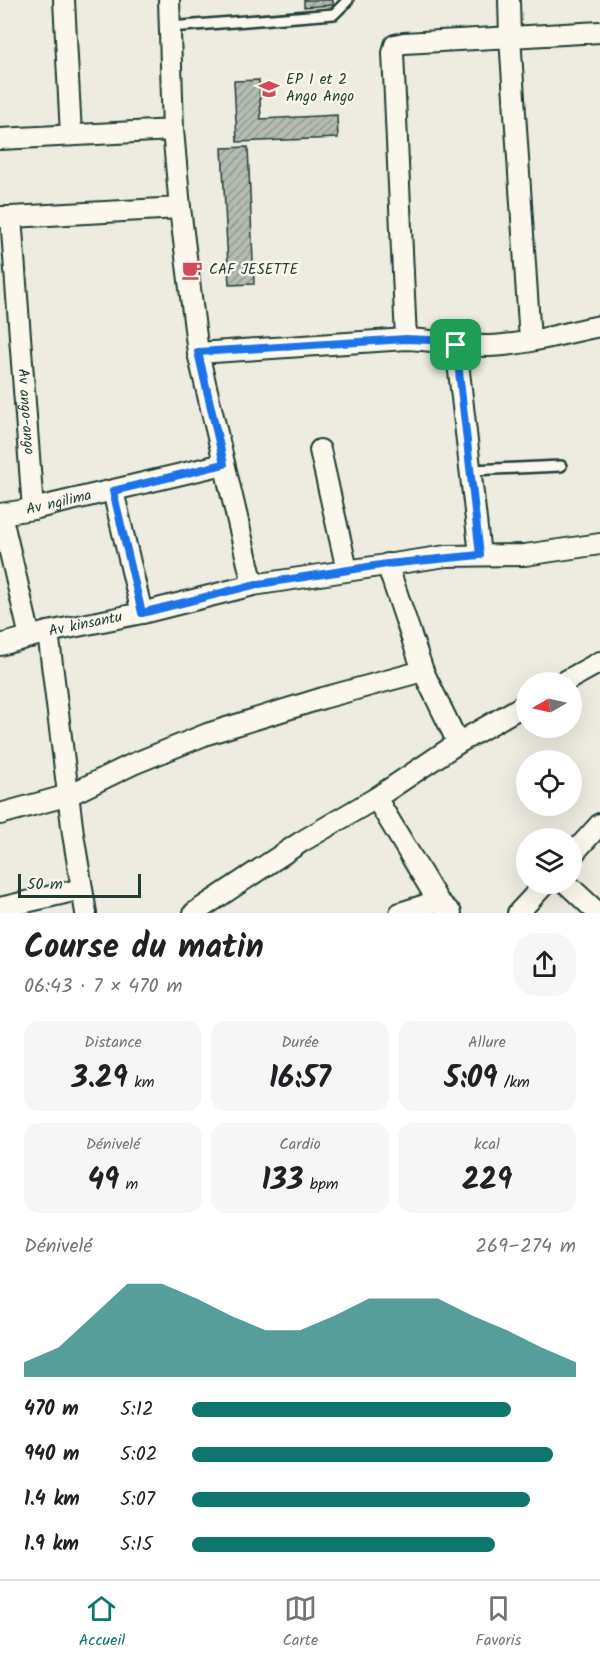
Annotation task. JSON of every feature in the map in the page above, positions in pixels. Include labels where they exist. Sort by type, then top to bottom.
[{"type":"street","points":[[63,0],[70,135]]},
{"type":"street","points":[[169,0],[172,130],[198,352],[253,585]]},
{"type":"street","points":[[509,0],[530,340]]},
{"type":"street","points":[[406,339],[393,53],[395,45],[600,32]]},
{"type":"street","points":[[0,139],[172,130]]},
{"type":"street","points":[[5,217],[180,208]]},
{"type":"street","name":"Av ango-ango","points":[[5,217],[33,509]]},
{"type":"street","points":[[198,352],[406,339],[430,340],[456,345],[493,346],[600,326]]},
{"type":"street","points":[[456,345],[480,555]]},
{"type":"street","points":[[320,450],[348,570]]},
{"type":"street","name":"Av ngilima","points":[[1,514],[33,509],[224,464]]},
{"type":"street","points":[[113,491],[142,613]]},
{"type":"street","points":[[1,514],[39,634],[69,795],[86,913]]},
{"type":"street","name":"Av kinsantu","points":[[0,645],[253,585],[387,564],[480,555],[525,555],[600,544]]},
{"type":"street","points":[[387,564],[423,671],[458,743]]},
{"type":"street","points":[[582,672],[600,662]]},
{"type":"street","points":[[0,814],[69,795],[133,764],[207,734],[323,698],[423,671]]},
{"type":"street","points":[[194,913],[301,842],[376,798],[458,743],[516,710]]},
{"type":"street","points":[[376,798],[445,907],[400,913]]},
{"type":"street","points":[[582,844],[600,824]]},
{"type":"street","points":[[0,908],[82,889]]},
{"type":"street","points":[[518,913],[536,894]]},
{"type":"street","points":[[578,894],[598,913]]},
{"type":"lane","points":[[170,27],[334,14],[348,0]]},
{"type":"lane","points":[[470,470],[561,466]]},
{"type":"building","points":[[304,0],[333,0],[333,5],[304,7]]},
{"type":"building","points":[[259,80],[261,119],[337,115],[338,138],[237,142],[234,81]]},
{"type":"building","points":[[248,147],[254,284],[229,285],[222,148]]},
{"type":"place","name":"EP 1 et 2 Ango Ango","points":[[269,89]]},
{"type":"place","name":"CAF JESETTE","points":[[192,270]]},
{"type":"route","points":[[406,339],[430,340],[456,345],[480,555],[446,556],[253,585],[142,613],[113,491],[224,464],[198,352],[406,339]]}]
